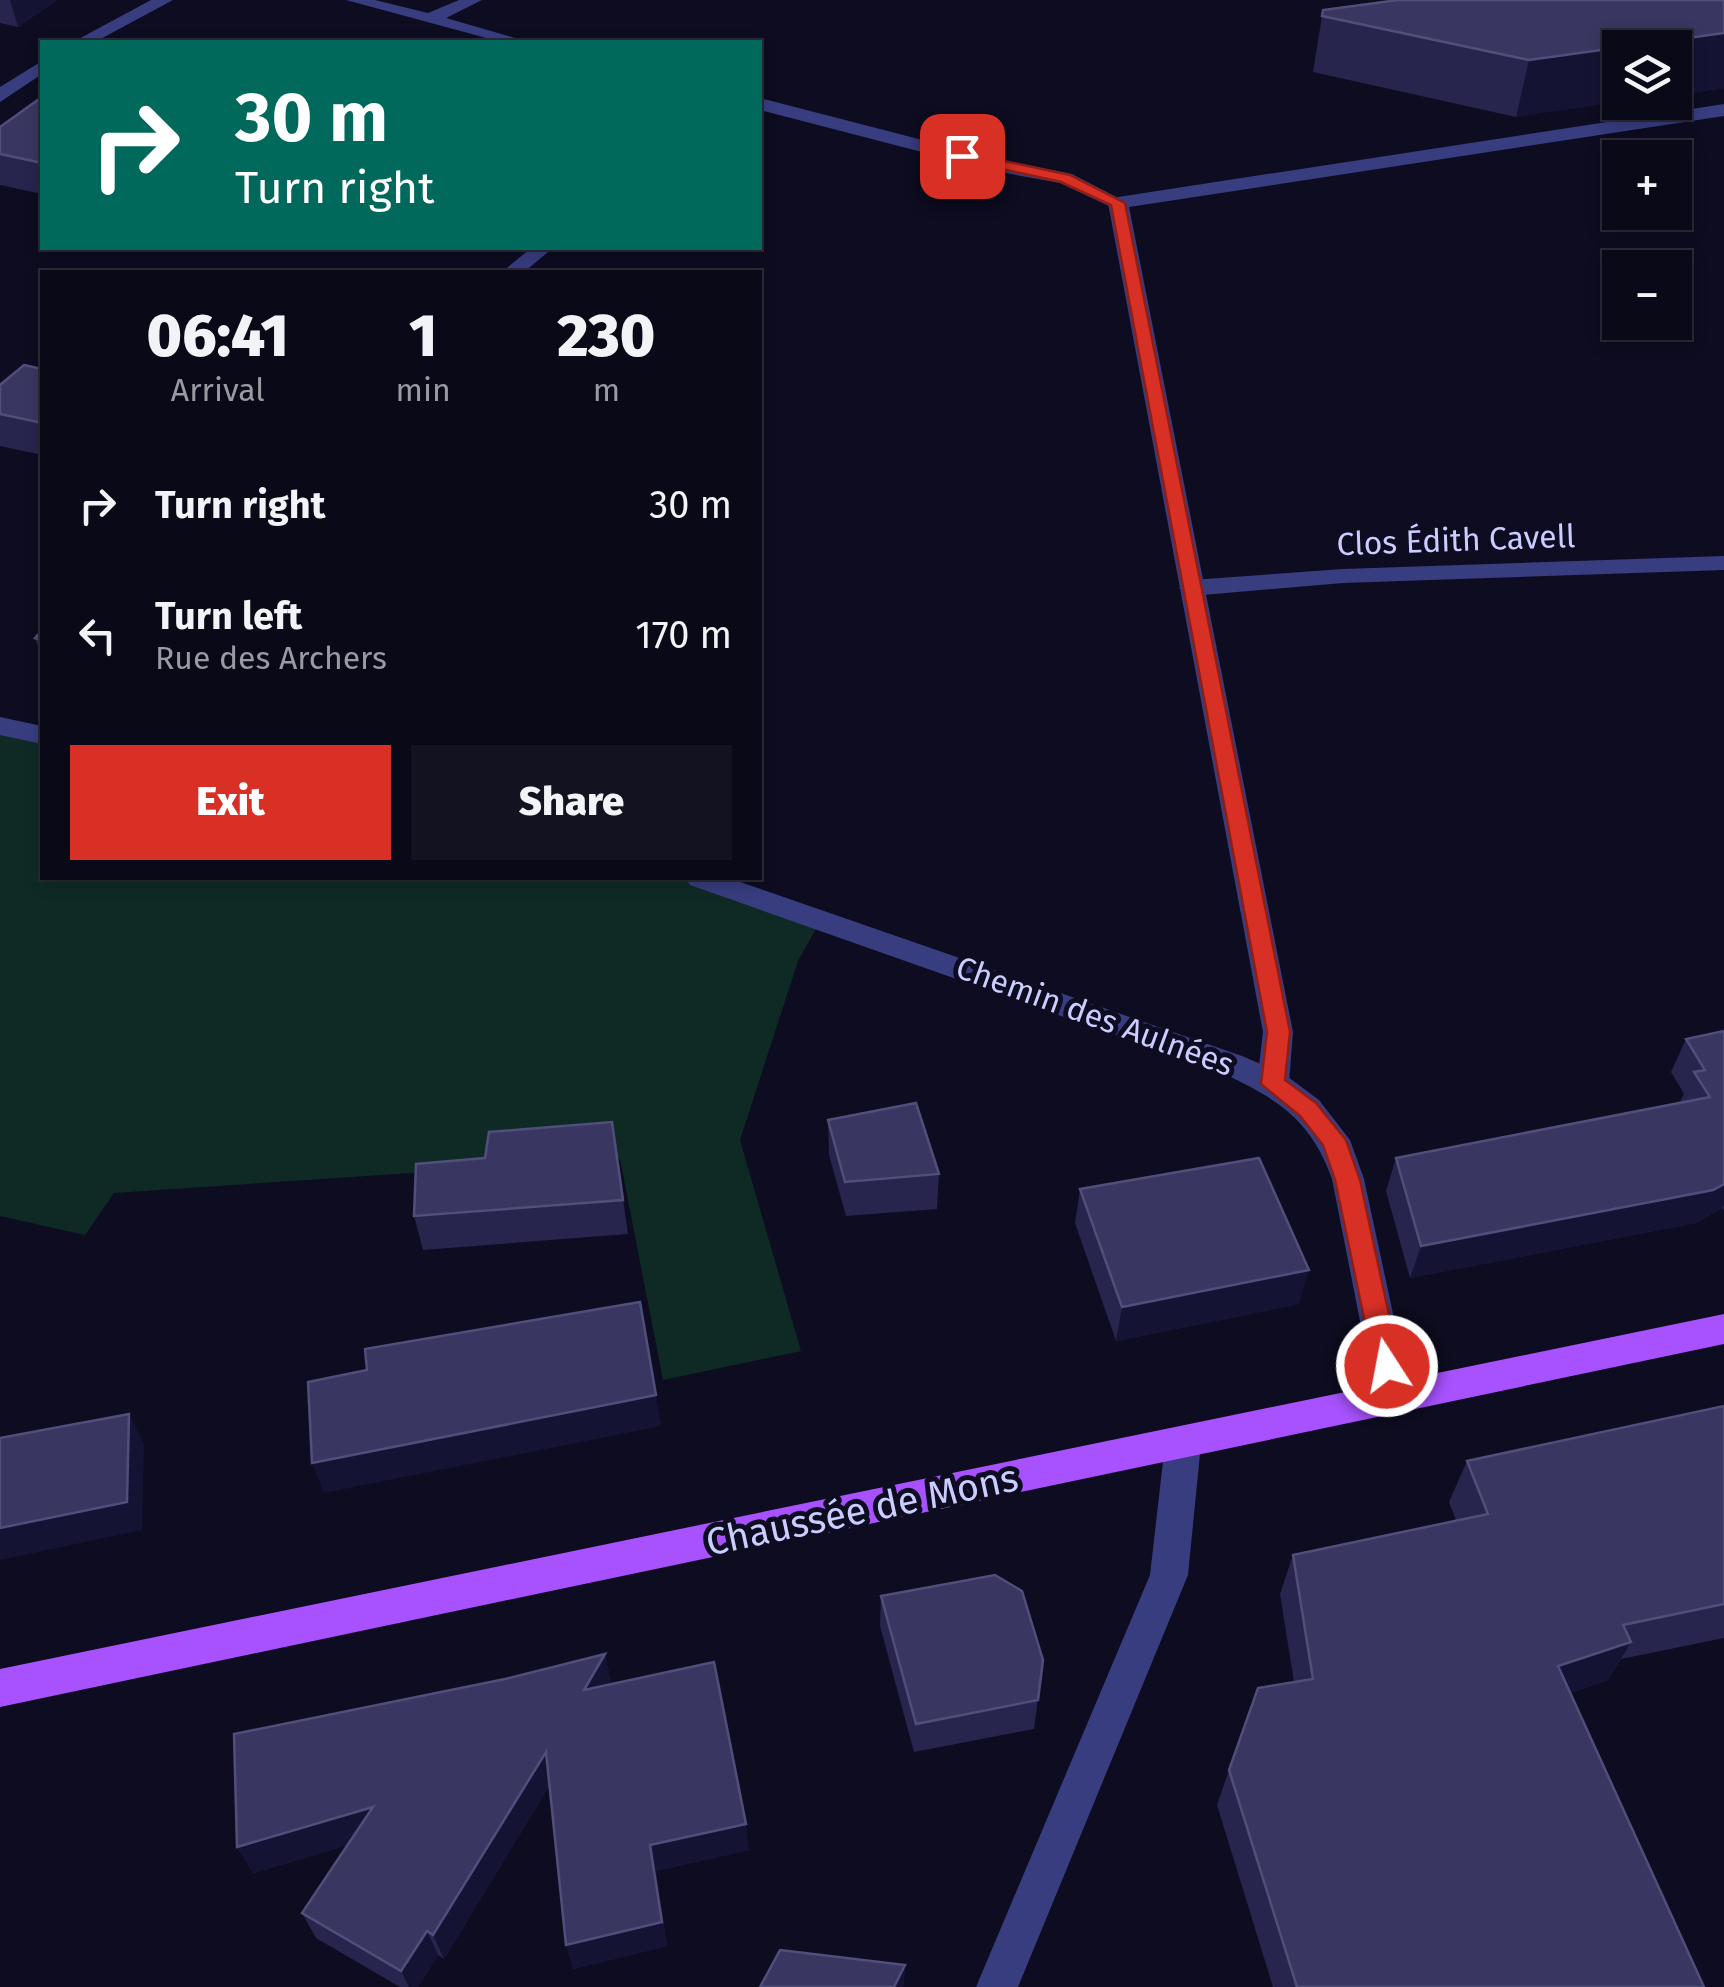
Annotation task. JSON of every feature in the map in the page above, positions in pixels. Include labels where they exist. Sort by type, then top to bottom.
[{"type":"main road","name":"Chaussée de Mons","points":[[0,1688],[1724,1329]]},
{"type":"street","points":[[86,40],[164,0]]},
{"type":"street","points":[[355,0],[512,40]]},
{"type":"street","points":[[429,19],[473,0]]},
{"type":"street","points":[[0,96],[40,67]]},
{"type":"street","points":[[762,105],[995,165],[1065,178],[1118,203],[1724,110]]},
{"type":"street","points":[[1118,203],[1278,1032],[1273,1084]]},
{"type":"street","points":[[515,270],[541,250]]},
{"type":"street","name":"Clos Édith Cavell","points":[[1191,588],[1343,576],[1724,563]]},
{"type":"street","points":[[0,726],[40,735]]},
{"type":"street","name":"Chemin des Aulnées","points":[[706,880],[1212,1057],[1273,1084],[1308,1109],[1334,1140],[1348,1180],[1393,1398]]},
{"type":"street","points":[[997,1987],[1170,1574],[1183,1444]]},
{"type":"green space","points":[[0,726],[40,735],[40,880],[706,880],[822,918],[798,961],[740,1140],[801,1351],[663,1380],[620,1159],[114,1193],[85,1235],[0,1216]]},
{"type":"building","points":[[1398,0],[1724,0],[1724,33],[1692,37],[1692,30],[1602,30],[1602,50],[1529,60],[1322,16],[1323,10]]},
{"type":"building","points":[[40,98],[40,163],[0,154],[0,127]]},
{"type":"building","points":[[24,365],[40,369],[40,423],[0,414],[0,385]]},
{"type":"building","points":[[1724,1031],[1724,1184],[1713,1190],[1421,1246],[1396,1158],[1710,1097],[1694,1072],[1705,1070],[1686,1039]]},
{"type":"building","points":[[916,1103],[939,1174],[845,1182],[828,1120]]},
{"type":"building","points":[[612,1122],[623,1200],[414,1216],[416,1164],[485,1158],[489,1132]]},
{"type":"building","points":[[1259,1158],[1309,1270],[1122,1307],[1080,1189]]},
{"type":"building","points":[[640,1302],[656,1395],[312,1463],[308,1382],[367,1370],[365,1349]]},
{"type":"building","points":[[1724,1406],[1724,1604],[1623,1625],[1631,1642],[1558,1666],[1704,1987],[1297,1987],[1229,1770],[1258,1688],[1313,1679],[1293,1555],[1488,1514],[1467,1461]]},
{"type":"building","points":[[129,1414],[127,1502],[0,1528],[0,1438]]},
{"type":"building","points":[[995,1575],[1022,1591],[1043,1660],[1038,1700],[916,1724],[881,1596]]},
{"type":"building","points":[[605,1654],[584,1690],[714,1662],[746,1824],[650,1845],[662,1922],[566,1945],[546,1752],[433,1935],[427,1931],[401,1971],[302,1913],[373,1807],[237,1847],[234,1734],[505,1679]]},
{"type":"building","points":[[780,1950],[905,1965],[894,1987],[760,1987]]},
{"type":"route","points":[[962,156],[1065,178],[1118,203],[1278,1032],[1273,1084],[1308,1109],[1334,1140],[1348,1180],[1387,1366]]}]
